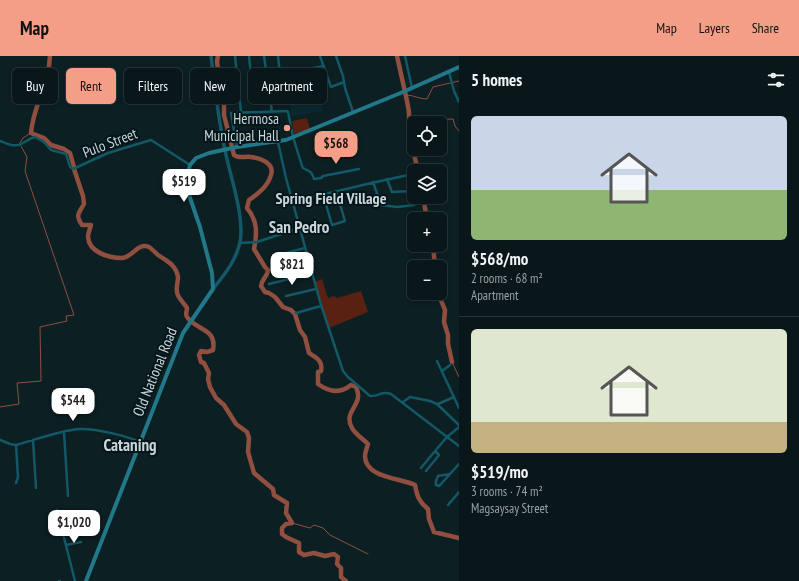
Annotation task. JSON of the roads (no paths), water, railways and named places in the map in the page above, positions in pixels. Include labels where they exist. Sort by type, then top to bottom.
[{"type":"main road","points":[[213,289],[212,273],[200,227],[188,192],[186,179],[190,165],[196,158],[233,147],[278,142],[293,137],[459,67]]},
{"type":"main road","name":"Old National Road","points":[[86,581],[183,333],[213,289]]},
{"type":"street","points":[[211,56],[224,149],[241,224],[240,243],[233,261],[213,289]]},
{"type":"street","points":[[234,56],[241,112]]},
{"type":"street","points":[[249,56],[250,68]]},
{"type":"street","points":[[264,56],[266,68]]},
{"type":"street","points":[[279,68],[278,57],[283,56]]},
{"type":"street","points":[[320,56],[331,87],[344,82]]},
{"type":"street","points":[[336,56],[353,112]]},
{"type":"street","points":[[405,56],[407,90]]},
{"type":"street","points":[[314,68],[324,66]]},
{"type":"street","points":[[449,71],[459,102]]},
{"type":"street","points":[[271,104],[272,112]]},
{"type":"street","points":[[233,147],[231,113],[288,112],[293,137],[303,168],[312,172],[314,179],[358,169]]},
{"type":"street","name":"Pulo Street","points":[[0,142],[10,145],[20,145],[30,138],[35,137],[44,142],[51,150],[66,154],[70,167],[73,169],[109,152],[151,140],[190,165]]},
{"type":"street","points":[[278,142],[316,289],[340,364],[346,375],[370,396],[386,392],[403,402],[459,446]]},
{"type":"street","points":[[293,201],[407,175]]},
{"type":"street","points":[[387,179],[392,192],[407,191]]},
{"type":"street","points":[[373,182],[381,205],[397,207],[414,204]]},
{"type":"street","points":[[323,194],[332,225],[345,221],[336,191]]},
{"type":"street","points":[[240,243],[253,243],[300,228]]},
{"type":"street","points":[[286,253],[305,248]]},
{"type":"street","points":[[275,266],[309,258]]},
{"type":"street","points":[[269,284],[312,273]]},
{"type":"street","points":[[286,296],[316,289]]},
{"type":"street","points":[[296,313],[322,306]]},
{"type":"street","points":[[437,361],[459,408]]},
{"type":"street","points":[[442,371],[450,365]]},
{"type":"street","points":[[403,402],[410,397],[430,401],[437,404],[459,426],[447,437],[421,468]]},
{"type":"street","points":[[437,404],[454,397]]},
{"type":"street","points":[[0,440],[16,445],[64,432],[87,429],[127,436],[140,442]]},
{"type":"street","points":[[64,432],[68,496]]},
{"type":"street","points":[[33,440],[36,488]]},
{"type":"street","points":[[16,445],[18,477],[16,483]]},
{"type":"street","points":[[426,471],[439,455],[435,451]]},
{"type":"street","points":[[450,474],[438,476],[436,485],[440,486],[459,464]]},
{"type":"street","points":[[448,505],[459,492]]},
{"type":"street","points":[[57,510],[75,581]]},
{"type":"street","points":[[66,545],[81,542]]},
{"type":"waterway","points":[[50,56],[47,76],[32,123],[31,133],[44,138],[51,145],[64,149],[70,153],[74,167]]},
{"type":"waterway","points":[[218,56],[218,70],[224,85],[224,115],[234,155],[238,157],[251,157],[262,160],[269,164],[272,171],[268,183],[260,192],[249,200],[247,208],[251,213],[256,228],[254,249],[268,270],[261,286],[265,292],[275,297],[283,307],[291,310],[295,314],[300,330],[305,337],[309,353],[317,358],[321,365],[321,371],[318,372],[318,384],[326,389],[334,391],[343,390],[351,385],[356,387],[358,399],[351,412],[350,422],[355,432],[368,444],[365,456],[371,469],[385,476],[415,485],[422,504],[428,509],[429,519],[434,532],[459,538]]},
{"type":"waterway","points":[[397,56],[409,112],[409,133],[416,164]]},
{"type":"waterway","points":[[406,95],[427,99],[433,87],[459,81]]},
{"type":"waterway","points":[[447,119],[453,119],[455,126],[459,131]]},
{"type":"waterway","points":[[20,143],[23,138],[31,133]]},
{"type":"waterway","points":[[0,407],[19,404],[17,383],[41,381],[40,327],[67,321],[66,316],[74,315],[25,171],[27,157],[21,146]]},
{"type":"waterway","points":[[74,169],[83,196],[84,204],[78,216],[82,225],[91,225],[88,237],[92,247],[105,255],[122,258],[126,257],[142,246],[149,247],[171,264],[175,269],[178,277],[177,294],[187,308],[187,317],[191,322],[205,330],[212,338],[213,350],[207,352],[201,351],[199,355],[201,362],[204,363],[209,373],[208,379],[210,387],[216,398],[224,405],[236,424],[247,432],[249,438],[248,452],[254,473],[273,489],[274,495],[287,503],[286,513],[292,523],[286,524],[282,528],[282,534],[299,543],[299,552],[304,555],[314,553],[325,556],[334,554],[338,557],[337,564],[341,568],[341,577],[346,581]]},
{"type":"waterway","points":[[424,204],[426,212]]},
{"type":"waterway","points":[[434,252],[434,260]]},
{"type":"waterway","points":[[441,300],[445,310],[444,322],[448,335],[448,344],[452,362]]},
{"type":"waterway","points":[[452,362],[459,377]]},
{"type":"waterway","points":[[292,523],[310,528],[314,525],[323,528],[330,535],[368,554]]},
{"type":"place","name":"Hermosa Municipal Hall","points":[[287,128]]},
{"type":"district","name":"Spring Field Village","points":[[331,198]]},
{"type":"district","name":"San Pedro","points":[[299,227]]},
{"type":"district","name":"Cataning","points":[[130,445]]}]
